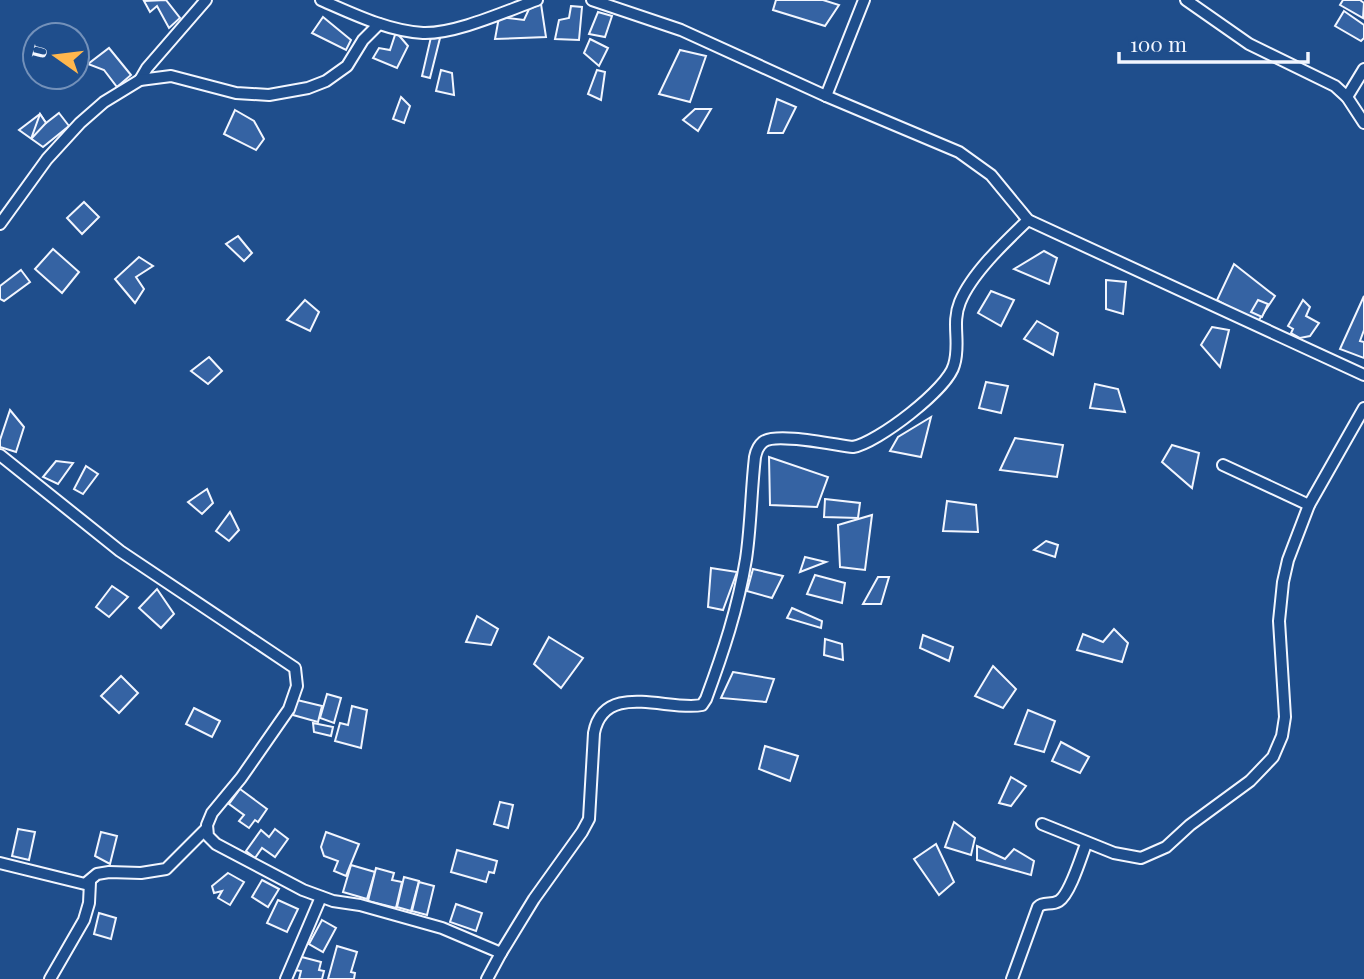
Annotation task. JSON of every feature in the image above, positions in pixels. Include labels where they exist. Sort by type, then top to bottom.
[{"type":"street","points":[[140,80],[206,0]]},
{"type":"street","points":[[321,0],[379,24],[423,33],[450,30],[537,0]]},
{"type":"street","points":[[592,0],[681,30],[968,158],[991,175],[1028,220],[1364,376]]},
{"type":"street","points":[[826,96],[864,0]]},
{"type":"street","points":[[1186,0],[1249,44],[1335,86],[1347,97],[1364,123]]},
{"type":"street","points":[[0,223],[47,159],[80,123],[104,102],[140,80],[171,76],[236,93],[269,96],[308,88],[326,81],[346,66],[363,40],[379,24]]},
{"type":"street","points":[[1347,97],[1364,69]]},
{"type":"street","points":[[487,979],[534,899],[589,819],[596,722],[615,706],[643,700],[692,707],[702,705],[706,699],[729,636],[741,586],[755,457],[762,443],[769,439],[784,438],[853,447],[862,445],[890,429],[942,386],[956,360],[955,317],[960,301],[1006,240],[1028,220]]},
{"type":"street","points":[[1042,824],[1086,844],[1129,858],[1141,858],[1153,854],[1250,781],[1273,757],[1282,736],[1285,717],[1279,621],[1283,582],[1296,535],[1308,505],[1364,408]]},
{"type":"street","points":[[0,455],[120,551],[295,668],[297,686],[289,709],[241,778],[212,813],[207,828],[166,869],[141,873],[97,874],[90,882],[89,903],[84,920],[50,979]]},
{"type":"street","points":[[1223,466],[1308,505]]},
{"type":"street","points":[[207,828],[208,835],[216,844],[303,890],[321,897],[431,924],[501,953]]},
{"type":"street","points":[[1012,979],[1038,908],[1043,903],[1056,903],[1063,896],[1086,844]]},
{"type":"street","points":[[0,863],[76,883],[90,882]]},
{"type":"street","points":[[286,979],[321,897]]},
{"type":"building","points":[[166,0],[180,18],[169,28],[157,6],[150,12],[144,1]]},
{"type":"building","points":[[776,0],[823,0],[839,5],[825,26],[773,10]]},
{"type":"building","points":[[1343,0],[1360,0],[1364,3],[1363,18],[1340,5]]},
{"type":"building","points":[[541,4],[546,37],[495,39],[499,17],[524,20],[529,9]]},
{"type":"building","points":[[571,6],[582,7],[579,40],[555,39],[559,20],[569,18]]},
{"type":"building","points":[[1344,11],[1364,25],[1364,38],[1361,41],[1335,26]]},
{"type":"building","points":[[598,12],[612,16],[605,37],[589,34]]},
{"type":"building","points":[[323,17],[351,40],[346,50],[312,33]]},
{"type":"building","points":[[396,32],[408,46],[397,68],[373,58],[379,48],[390,50]]},
{"type":"building","points":[[431,37],[440,38],[430,78],[422,76]]},
{"type":"building","points":[[590,39],[608,48],[599,66],[584,53]]},
{"type":"building","points":[[109,48],[131,75],[117,87],[104,70],[91,65],[91,62]]},
{"type":"building","points":[[680,50],[706,56],[690,102],[659,94]]},
{"type":"building","points":[[441,70],[452,73],[454,95],[436,91]]},
{"type":"building","points":[[597,70],[605,72],[601,100],[588,94]]},
{"type":"building","points":[[401,97],[410,106],[404,123],[393,119]]},
{"type":"building","points":[[777,99],[796,107],[783,133],[768,133]]},
{"type":"building","points":[[695,109],[711,109],[698,131],[683,120]]},
{"type":"building","points":[[235,110],[254,121],[264,139],[256,150],[224,134]]},
{"type":"building","points":[[59,113],[69,126],[43,147],[19,130],[40,114],[46,123]]},
{"type":"building","points":[[40,114],[46,123],[31,139]]},
{"type":"building","points":[[84,202],[99,217],[82,234],[67,218]]},
{"type":"building","points":[[238,236],[252,253],[244,261],[226,244]]},
{"type":"building","points":[[53,249],[79,272],[62,293],[35,269]]},
{"type":"building","points":[[1044,251],[1057,258],[1049,284],[1014,269]]},
{"type":"building","points":[[139,257],[153,266],[136,277],[144,289],[135,303],[115,279]]},
{"type":"building","points":[[1234,264],[1275,296],[1257,323],[1217,300]]},
{"type":"building","points":[[21,270],[30,282],[4,301],[0,299],[0,286]]},
{"type":"building","points":[[1106,280],[1126,282],[1123,314],[1106,309]]},
{"type":"building","points":[[991,291],[1014,300],[1001,326],[978,313]]},
{"type":"building","points":[[1364,296],[1364,330],[1360,341],[1364,342],[1364,358],[1340,349]]},
{"type":"building","points":[[305,300],[319,312],[310,331],[287,320]]},
{"type":"building","points":[[1258,300],[1268,304],[1262,317],[1251,312]]},
{"type":"building","points":[[1303,300],[1310,307],[1306,316],[1319,323],[1310,336],[1300,338],[1291,333],[1293,329],[1288,326]]},
{"type":"building","points":[[1037,321],[1058,333],[1053,355],[1024,339]]},
{"type":"building","points":[[1212,327],[1229,330],[1220,367],[1201,345]]},
{"type":"building","points":[[209,357],[222,371],[208,384],[191,371]]},
{"type":"building","points":[[986,382],[1008,386],[1001,413],[979,408]]},
{"type":"building","points":[[1095,384],[1118,389],[1125,412],[1090,408]]},
{"type":"building","points":[[10,410],[24,427],[16,452],[0,447]]},
{"type":"building","points":[[931,417],[921,457],[890,451],[898,437]]},
{"type":"building","points":[[1015,438],[1063,445],[1057,477],[1000,470]]},
{"type":"building","points":[[1172,445],[1199,453],[1192,488],[1162,462]]},
{"type":"building","points":[[769,457],[828,477],[817,507],[770,505]]},
{"type":"building","points":[[56,461],[73,463],[58,484],[43,477]]},
{"type":"building","points":[[86,466],[98,474],[83,494],[74,489]]},
{"type":"building","points":[[207,489],[213,503],[202,514],[188,502]]},
{"type":"building","points":[[825,499],[860,503],[858,518],[824,517]]},
{"type":"building","points":[[947,501],[976,505],[978,532],[943,531]]},
{"type":"building","points":[[230,512],[239,530],[229,541],[216,531]]},
{"type":"building","points":[[872,515],[865,570],[840,567],[838,525]]},
{"type":"building","points":[[1046,541],[1058,545],[1055,557],[1034,550]]},
{"type":"building","points":[[805,557],[826,562],[800,572]]},
{"type":"building","points":[[711,568],[737,572],[723,610],[708,607]]},
{"type":"building","points":[[753,569],[783,576],[772,598],[747,591]]},
{"type":"building","points":[[815,575],[845,583],[842,603],[807,594]]},
{"type":"building","points":[[878,577],[889,577],[881,604],[863,604]]},
{"type":"building","points":[[112,586],[128,597],[109,617],[96,607]]},
{"type":"building","points":[[157,589],[174,614],[161,628],[139,608]]},
{"type":"building","points":[[792,608],[822,621],[821,628],[787,618]]},
{"type":"building","points":[[477,616],[498,629],[491,645],[466,642]]},
{"type":"building","points":[[1114,629],[1128,643],[1122,662],[1077,650],[1083,634],[1103,642]]},
{"type":"building","points":[[923,635],[953,647],[949,661],[920,648]]},
{"type":"building","points":[[549,637],[583,658],[561,688],[534,664]]},
{"type":"building","points":[[825,639],[842,644],[843,660],[824,655]]},
{"type":"building","points":[[993,666],[1016,689],[1003,708],[975,696]]},
{"type":"building","points":[[733,672],[774,679],[766,702],[721,698]]},
{"type":"building","points":[[121,676],[138,693],[119,713],[101,696]]},
{"type":"building","points":[[327,694],[341,698],[334,723],[320,718]]},
{"type":"building","points":[[297,700],[322,706],[318,722],[293,715]]},
{"type":"building","points":[[352,706],[367,710],[361,748],[335,741],[340,723],[348,725]]},
{"type":"building","points":[[194,708],[220,721],[212,737],[186,724]]},
{"type":"building","points":[[1028,710],[1055,721],[1044,752],[1015,744]]},
{"type":"building","points":[[313,723],[333,727],[331,736],[314,732]]},
{"type":"building","points":[[1061,742],[1089,757],[1080,773],[1052,761]]},
{"type":"building","points":[[765,746],[798,756],[790,781],[759,769]]},
{"type":"building","points":[[1011,777],[1026,786],[1011,806],[999,803]]},
{"type":"building","points":[[240,789],[267,809],[258,822],[255,820],[249,828],[239,821],[244,815],[229,804]]},
{"type":"building","points":[[500,802],[513,805],[508,828],[494,824]]},
{"type":"building","points":[[954,822],[975,838],[971,855],[945,847]]},
{"type":"building","points":[[18,829],[35,832],[29,860],[12,856]]},
{"type":"building","points":[[275,829],[288,839],[275,857],[262,848],[255,858],[246,851],[261,830],[269,837]]},
{"type":"building","points":[[101,832],[117,836],[110,864],[95,856]]},
{"type":"building","points":[[326,832],[359,844],[346,876],[334,871],[338,861],[324,856],[321,847]]},
{"type":"building","points":[[936,844],[954,882],[939,895],[914,859]]},
{"type":"building","points":[[977,846],[1005,859],[1014,849],[1034,861],[1031,875],[977,860]]},
{"type":"building","points":[[457,850],[497,861],[494,873],[489,872],[486,882],[451,872]]},
{"type":"building","points":[[351,865],[375,872],[367,899],[343,892]]},
{"type":"building","points":[[376,868],[394,873],[392,880],[402,882],[396,908],[368,901]]},
{"type":"building","points":[[228,873],[244,882],[230,905],[218,898],[222,891],[214,893],[212,886]]},
{"type":"building","points":[[404,877],[419,881],[411,911],[397,907]]},
{"type":"building","points":[[262,880],[279,889],[268,907],[252,897]]},
{"type":"building","points":[[419,882],[434,886],[427,915],[412,911]]},
{"type":"building","points":[[278,900],[298,909],[287,932],[267,923]]},
{"type":"building","points":[[456,904],[482,913],[476,931],[450,922]]},
{"type":"building","points":[[99,913],[116,918],[111,939],[94,934]]},
{"type":"building","points":[[322,920],[336,928],[323,952],[309,944]]},
{"type":"building","points":[[337,946],[357,952],[351,972],[355,973],[354,979],[328,979]]},
{"type":"building","points":[[298,956],[321,962],[319,970],[324,971],[322,979],[299,979],[301,971],[295,970]]}]
